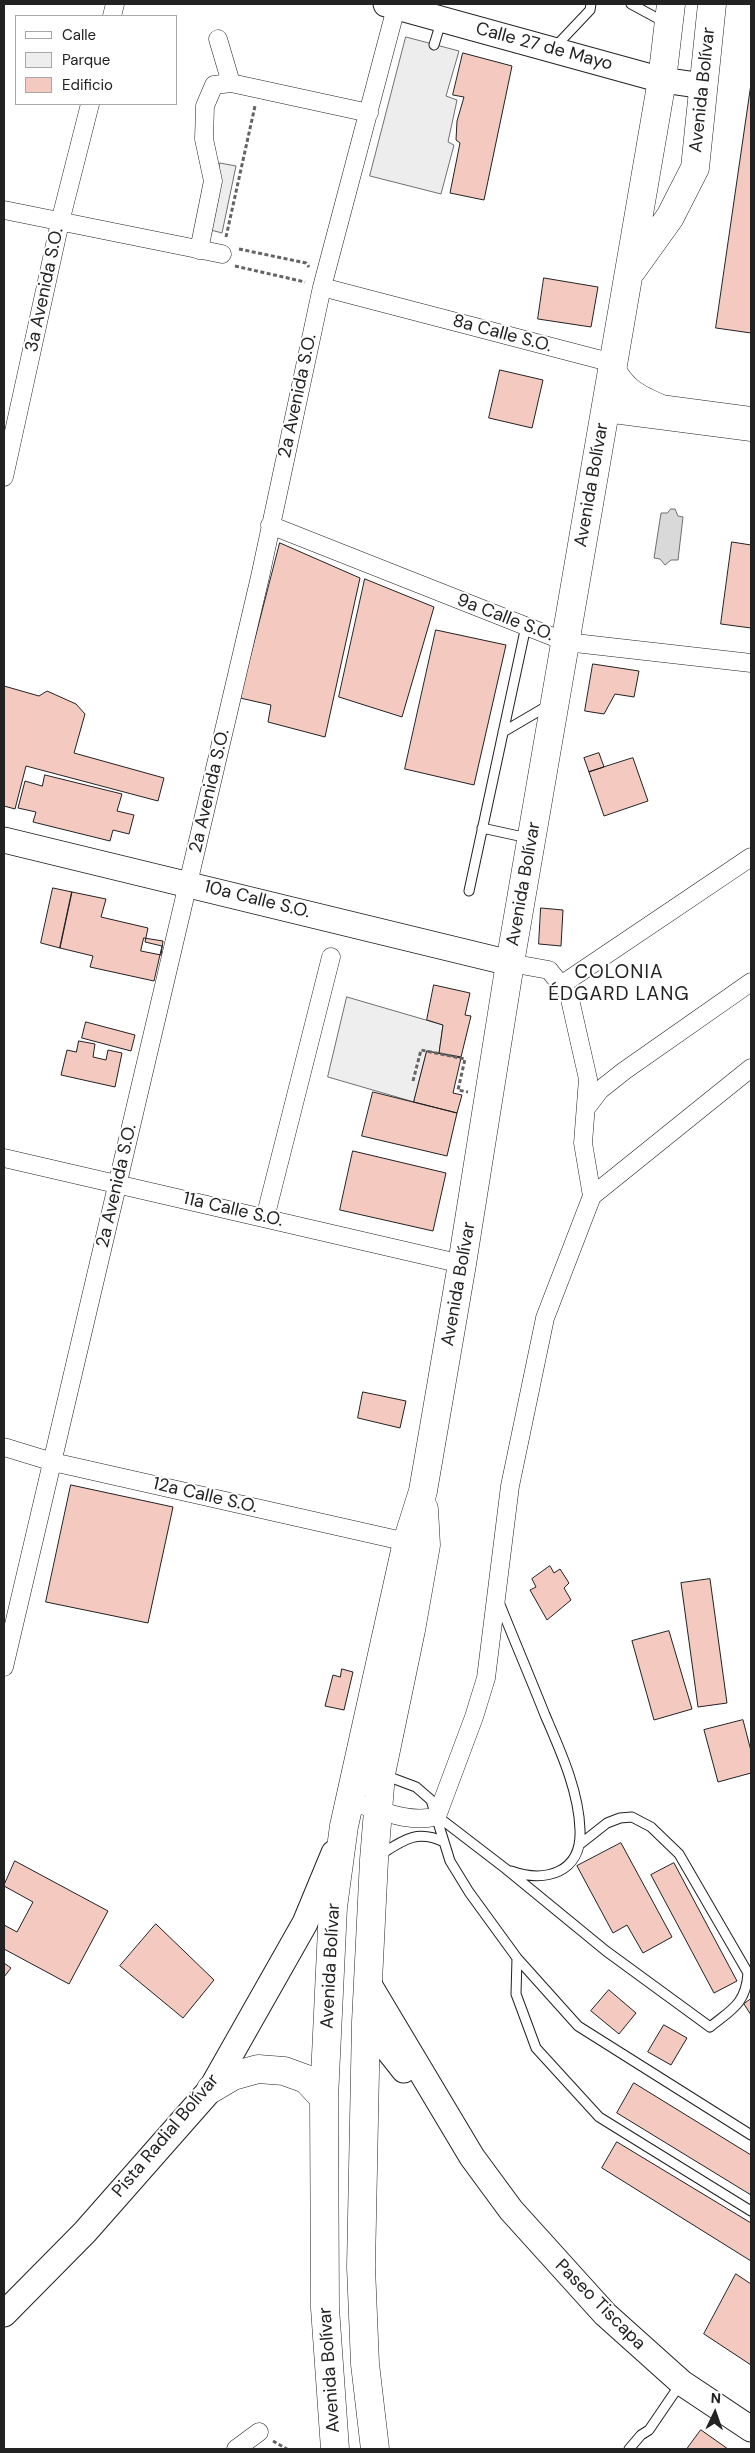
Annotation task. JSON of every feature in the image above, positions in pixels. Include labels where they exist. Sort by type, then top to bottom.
[{"type":"highway","name":"Avenida Bolívar","points":[[627,277],[670,217],[695,168],[712,4]]},
{"type":"highway","name":"Avenida Bolívar","points":[[335,2449],[325,2308],[324,2098],[333,1907],[346,1813],[407,1542],[422,1492],[462,1264],[510,963],[662,80],[670,14]]},
{"type":"highway","name":"Avenida Bolívar","points":[[375,2449],[362,2319],[366,2022],[374,1860],[381,1774],[411,1630],[426,1545],[422,1492]]},
{"type":"highway","points":[[407,1542],[418,1551],[411,1588],[414,1609]]},
{"type":"highway","points":[[211,2089],[234,2076],[258,2069],[276,2070],[306,2079],[324,2098]]},
{"type":"street","name":"Calle 27 de Mayo","points":[[393,5],[662,80],[704,86]]},
{"type":"street","name":"2a Avenida S.O.","points":[[4,1668],[189,883],[322,287],[369,114],[393,5]]},
{"type":"street","points":[[218,39],[232,83]]},
{"type":"street","points":[[199,250],[214,181],[204,139],[204,106],[214,85],[232,83],[369,114]]},
{"type":"street","name":"3a Avenida S.O.","points":[[4,477],[9,437],[90,105]]},
{"type":"street","points":[[4,210],[222,254]]},
{"type":"street","name":"8a Calle S.O.","points":[[322,287],[613,363]]},
{"type":"street","points":[[613,363],[623,382],[636,393],[667,406]]},
{"type":"street","points":[[606,405],[667,406],[751,416]]},
{"type":"street","points":[[606,405],[751,432]]},
{"type":"street","name":"9a Calle S.O.","points":[[270,525],[566,642],[751,663]]},
{"type":"street","name":"10a Calle S.O.","points":[[4,840],[189,883],[510,963]]},
{"type":"street","points":[[561,985],[751,857]]},
{"type":"street","points":[[265,1218],[331,957]]},
{"type":"street","points":[[510,963],[549,970],[569,995],[588,1079],[583,1143],[592,1196]]},
{"type":"street","points":[[586,1107],[600,1090],[624,1071],[751,982]]},
{"type":"street","points":[[346,1813],[378,1810],[407,1817],[430,1819],[437,1816],[474,1717],[486,1678],[510,1486],[545,1318],[592,1196],[751,1068]]},
{"type":"street","name":"11a Calle S.O.","points":[[4,1158],[462,1264]]},
{"type":"street","name":"12a Calle S.O.","points":[[4,1447],[54,1462],[407,1542]]},
{"type":"street","name":"Pista Radial Bolívar","points":[[4,2314],[85,2232],[211,2089],[305,1923],[326,1876],[346,1813]]},
{"type":"street","name":"Paseo Tiscapa","points":[[368,1983],[472,2157]]},
{"type":"street","name":"Paseo Tiscapa","points":[[366,2022],[511,2210],[605,2314],[682,2383],[751,2429]]},
{"type":"street","points":[[236,2449],[259,2432]]},
{"type":"lane","points":[[553,50],[590,10],[591,4]]},
{"type":"lane","points":[[631,4],[670,14]]},
{"type":"lane","points":[[434,45],[441,19]]},
{"type":"lane","points":[[469,891],[526,626]]},
{"type":"lane","points":[[503,732],[556,701]]},
{"type":"lane","points":[[482,828],[532,839]]},
{"type":"lane","points":[[497,1598],[560,1750],[576,1802],[580,1830],[579,1845],[572,1860],[558,1874],[542,1877],[525,1876],[506,1869]]},
{"type":"lane","points":[[381,1774],[416,1787],[431,1800],[450,1861],[464,1884],[517,1958],[578,2026],[751,2135]]},
{"type":"lane","points":[[437,1816],[506,1869],[606,1951],[710,2027],[739,2004],[747,1984],[748,1973],[679,1854],[651,1827],[632,1817],[620,1818],[607,1823],[579,1845]]},
{"type":"lane","points":[[374,1860],[405,1838],[432,1836],[444,1842]]},
{"type":"lane","points":[[517,1958],[516,1994],[536,2048],[599,2117],[751,2211]]},
{"type":"lane","points":[[628,2449],[641,2435],[650,2430],[682,2383]]},
{"type":"path","points":[[222,254],[259,89]]},
{"type":"path","points":[[222,254],[240,248],[306,262],[322,287]]},
{"type":"path","points":[[222,254],[234,266],[322,287]]},
{"type":"path","points":[[412,1081],[421,1050],[439,1053],[465,1059],[458,1090],[468,1092]]},
{"type":"green space","points":[[220,163],[236,166],[222,233],[207,229]]},
{"type":"green space","points":[[347,997],[443,1025],[439,1053],[427,1051],[414,1102],[328,1077]]},
{"type":"shaded area","points":[[406,37],[459,51],[446,96],[457,100],[448,142],[454,145],[441,194],[370,176]]},
{"type":"shaded area","points":[[671,509],[675,509],[678,516],[683,517],[678,560],[671,560],[665,565],[660,559],[654,558],[661,513],[667,513]]},
{"type":"building","points":[[463,53],[512,66],[484,200],[450,193],[460,143],[456,140],[457,121],[464,97],[453,95]]},
{"type":"building","points":[[751,84],[751,333],[716,328]]},
{"type":"building","points":[[544,278],[598,287],[591,327],[538,319]]},
{"type":"building","points":[[500,370],[543,380],[532,428],[489,418]]},
{"type":"building","points":[[732,542],[751,545],[751,628],[721,624]]},
{"type":"building","points":[[280,543],[360,578],[325,737],[268,722],[271,705],[240,698]]},
{"type":"building","points":[[365,579],[434,607],[402,717],[339,697]]},
{"type":"building","points":[[436,630],[506,645],[474,785],[405,769]]},
{"type":"building","points":[[593,664],[639,671],[634,697],[615,694],[604,714],[585,711]]},
{"type":"building","points":[[4,686],[39,696],[47,691],[76,704],[85,714],[74,753],[164,778],[158,801],[26,766],[15,809],[4,806]]},
{"type":"building","points":[[599,753],[604,767],[589,772],[584,758]]},
{"type":"building","points":[[633,758],[648,801],[604,816],[589,772]]},
{"type":"building","points":[[45,775],[122,794],[117,811],[134,815],[129,834],[113,830],[110,841],[33,822],[36,812],[18,808],[25,781],[42,786]]},
{"type":"building","points":[[53,888],[72,892],[60,948],[41,943]]},
{"type":"building","points":[[72,892],[106,899],[101,917],[148,928],[145,942],[162,946],[154,981],[90,967],[93,956],[60,948]]},
{"type":"building","points":[[541,908],[563,910],[561,946],[539,944]]},
{"type":"building","points":[[144,938],[163,941],[161,955],[141,951]]},
{"type":"building","points":[[434,985],[470,993],[465,1015],[471,1016],[461,1057],[439,1053],[443,1025],[427,1020]]},
{"type":"building","points":[[86,1022],[135,1035],[131,1051],[82,1038]]},
{"type":"building","points":[[79,1041],[95,1044],[93,1057],[106,1060],[108,1050],[122,1053],[115,1087],[61,1075],[67,1050],[76,1052]]},
{"type":"building","points":[[427,1051],[461,1058],[453,1093],[462,1095],[457,1113],[414,1102]]},
{"type":"building","points":[[373,1092],[457,1113],[447,1156],[362,1136]]},
{"type":"building","points":[[353,1151],[446,1173],[433,1231],[340,1210]]},
{"type":"building","points":[[363,1392],[406,1401],[400,1428],[358,1418]]},
{"type":"building","points":[[71,1485],[173,1507],[148,1623],[46,1602]]},
{"type":"building","points":[[550,1566],[554,1573],[560,1569],[569,1583],[564,1588],[571,1600],[547,1620],[530,1590],[536,1587],[532,1579]]},
{"type":"building","points":[[710,1579],[727,1703],[698,1707],[681,1583]]},
{"type":"building","points":[[669,1631],[692,1709],[654,1720],[632,1641]]},
{"type":"building","points":[[342,1669],[353,1672],[344,1710],[325,1706],[333,1675],[340,1677]]},
{"type":"building","points":[[743,1720],[751,1751],[751,1773],[718,1782],[704,1730]]},
{"type":"building","points":[[621,1843],[672,1937],[643,1953],[627,1925],[613,1933],[577,1866]]},
{"type":"building","points":[[15,1861],[108,1911],[69,1984],[4,1949],[4,1925],[17,1932],[33,1902],[4,1886]]},
{"type":"building","points":[[674,1863],[737,1981],[714,1993],[651,1875]]},
{"type":"building","points":[[156,1924],[214,1980],[183,2018],[120,1966]]},
{"type":"building","points":[[4,1963],[11,1968],[4,1977]]},
{"type":"building","points":[[609,1990],[636,2013],[619,2034],[591,2011]]},
{"type":"building","points":[[751,1999],[751,2015],[744,2004]]},
{"type":"building","points":[[664,2025],[687,2038],[671,2065],[648,2052]]},
{"type":"building","points":[[634,2083],[751,2155],[751,2195],[617,2113]]},
{"type":"building","points":[[617,2142],[751,2223],[751,2261],[602,2168]]},
{"type":"building","points":[[736,2274],[751,2284],[751,2365],[704,2334]]},
{"type":"building","points":[[701,2430],[728,2449],[687,2449]]},
{"type":"district","name":"COLONIA ÉDGARD LANG","points":[[619,984]]}]
